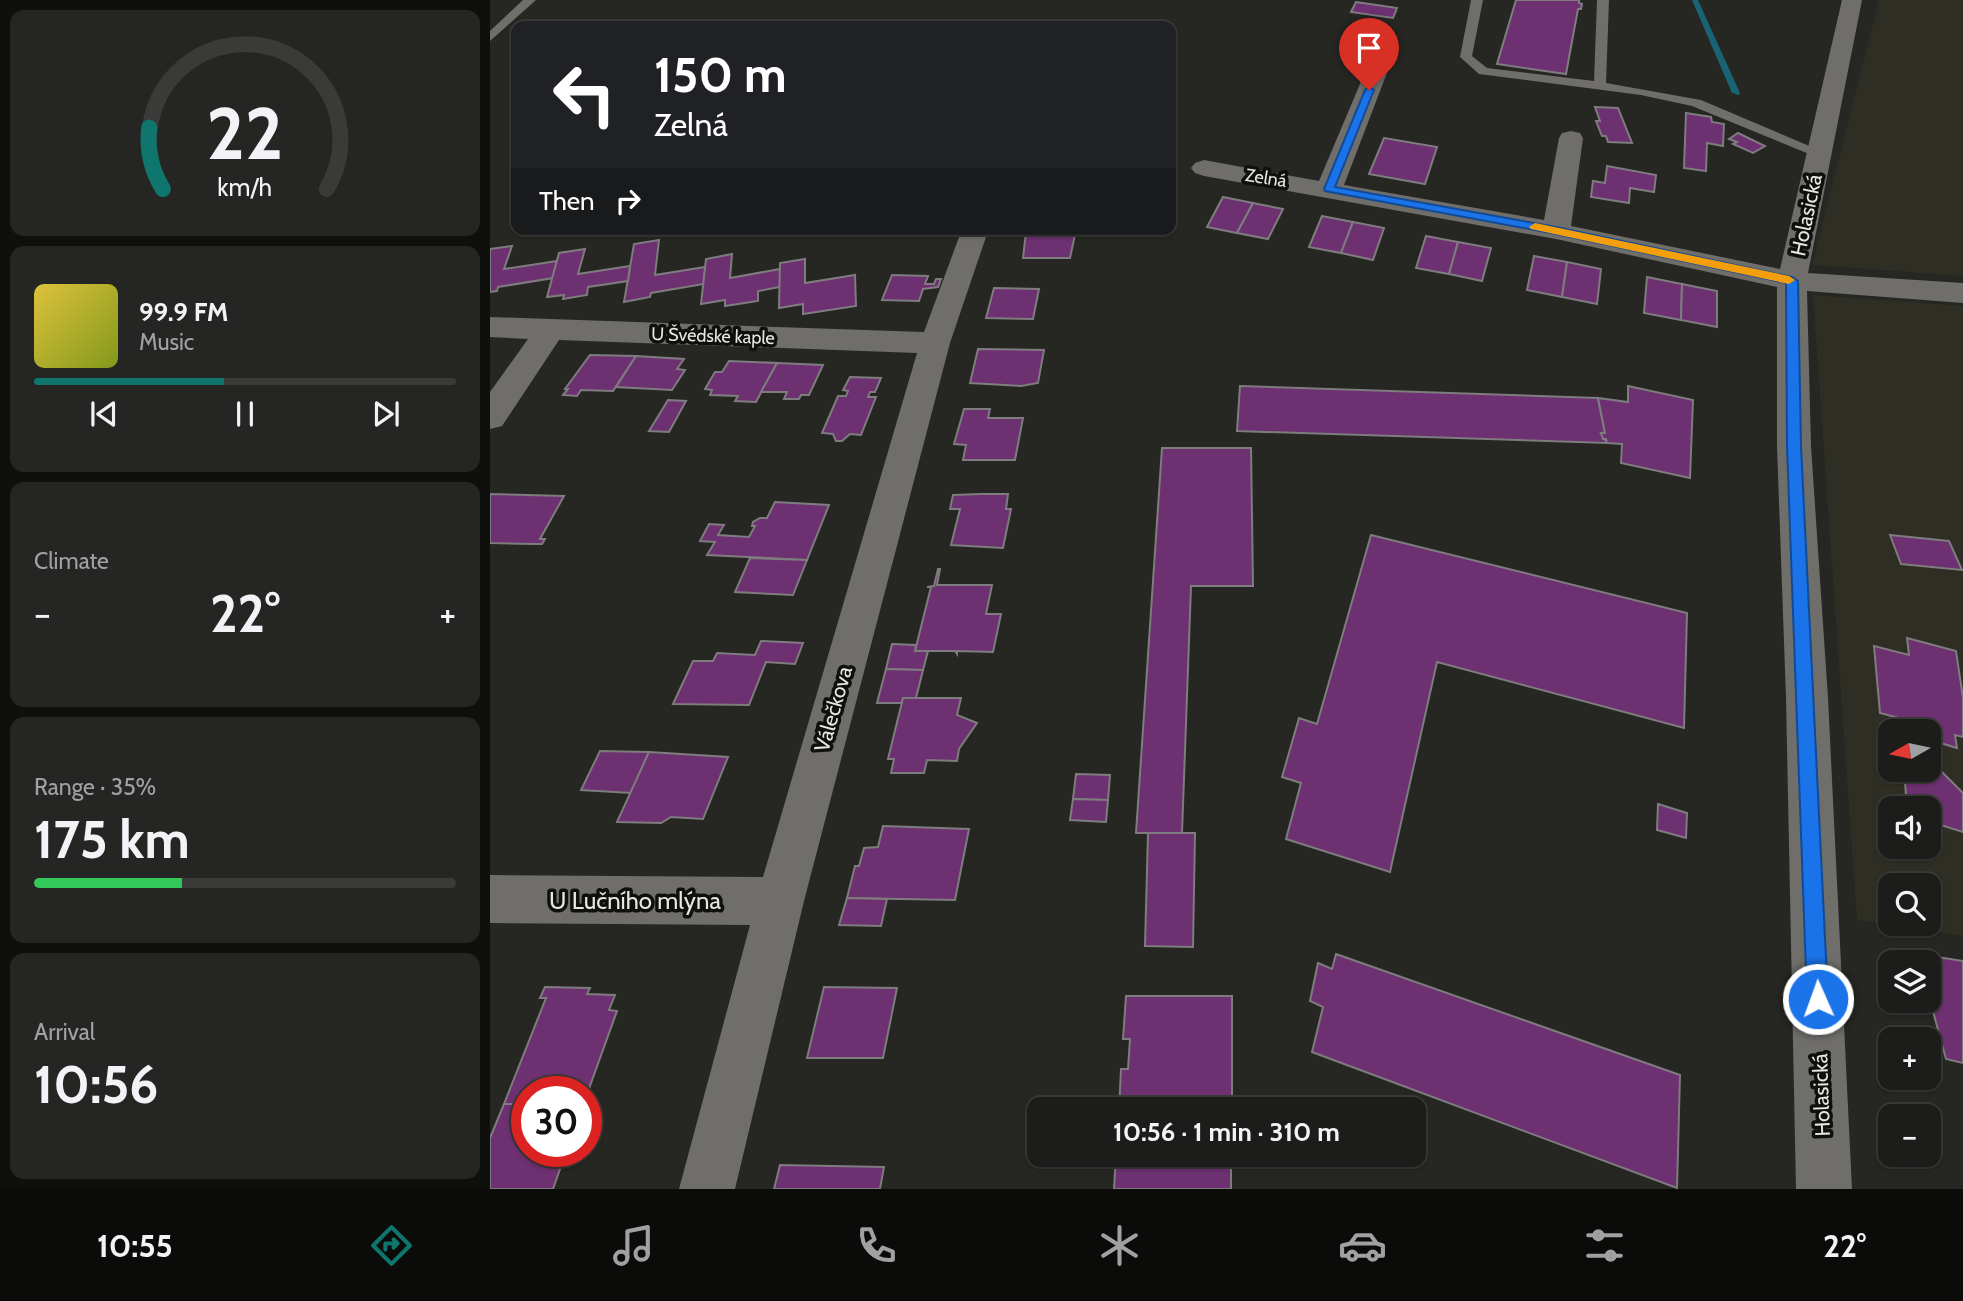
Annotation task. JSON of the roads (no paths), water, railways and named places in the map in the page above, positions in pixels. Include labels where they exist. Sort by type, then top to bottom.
[{"type":"street","name":"Holasická","points":[[1825,1189],[1807,698],[1794,446],[1792,281],[1852,0]]},
{"type":"street","points":[[1329,189],[1379,65]]},
{"type":"street","points":[[1556,231],[1571,138]]},
{"type":"street","name":"Zelná","points":[[1204,168],[1556,231],[1792,281],[1963,293]]},
{"type":"street","name":"Válečkova","points":[[707,1189],[780,901],[935,343],[973,235]]},
{"type":"street","name":"U Švédské kaple","points":[[490,327],[935,343]]},
{"type":"street","points":[[490,417],[550,330]]},
{"type":"street","name":"U Lučního mlýna","points":[[490,898],[780,901]]},
{"type":"lane","points":[[490,37],[530,0]]},
{"type":"lane","points":[[1477,0],[1466,57],[1483,71],[1600,86],[1696,103],[1819,153]]},
{"type":"lane","points":[[1600,86],[1603,0]]},
{"type":"waterway","points":[[1695,0],[1736,93]]}]
